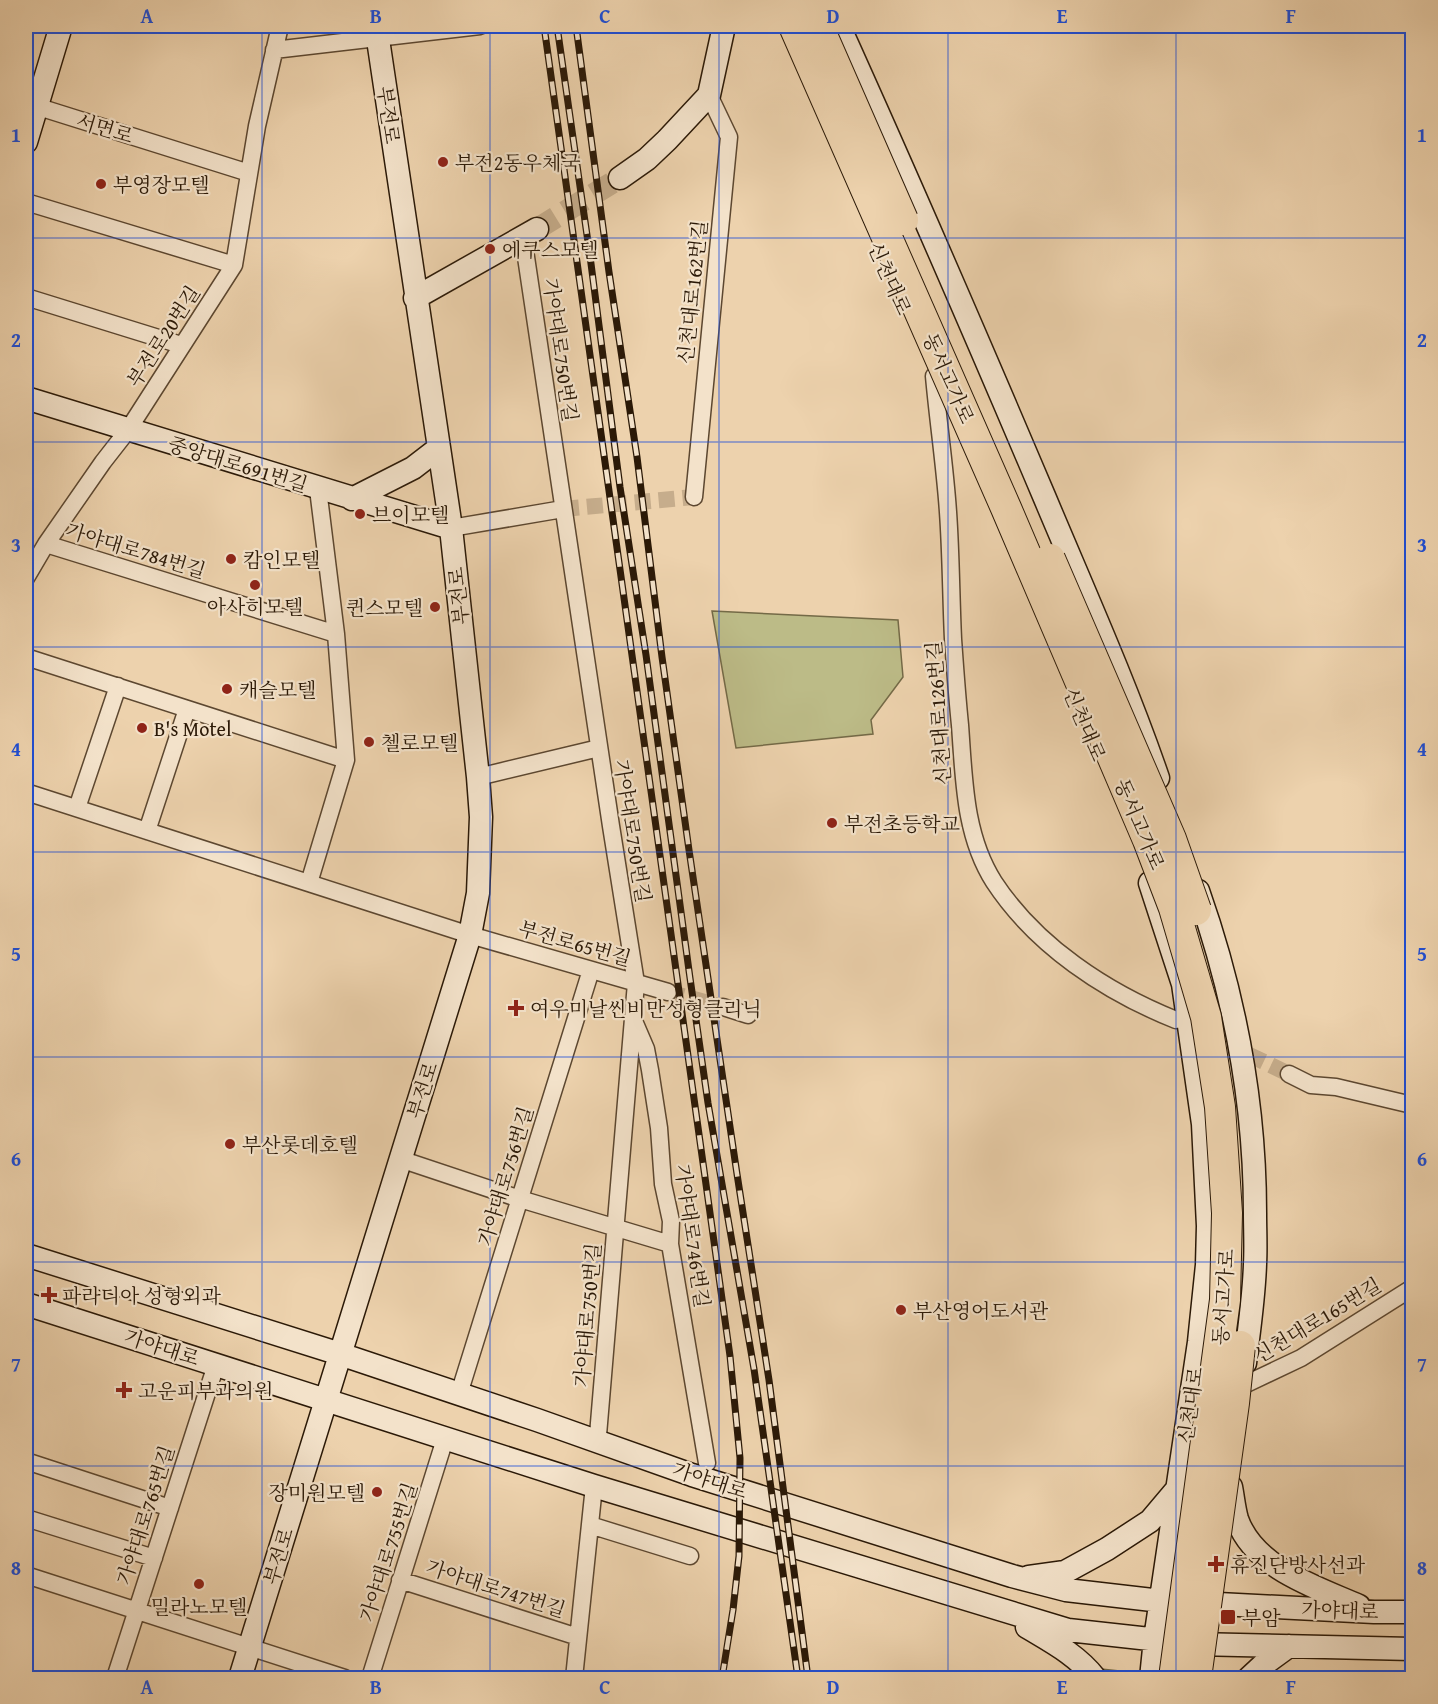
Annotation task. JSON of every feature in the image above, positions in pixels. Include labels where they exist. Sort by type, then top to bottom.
[{"type":"highway","name":"동서고가로","points":[[794,26],[1148,840],[1174,908],[1206,1017],[1220,1107],[1224,1166],[1227,1214],[1225,1300],[1174,1678]]},
{"type":"highway","name":"동서고가로","points":[[818,26],[1171,839],[1197,914],[1223,1005],[1241,1112],[1248,1221],[1245,1303],[1196,1678]]},
{"type":"main road","points":[[26,142],[31,105],[61,26]]},
{"type":"main road","points":[[620,178],[647,159],[709,95],[724,26]]},
{"type":"main road","name":"신천대로","points":[[779,26],[998,521],[1137,843],[1183,984],[1203,1124],[1208,1226],[1207,1265],[1199,1342],[1151,1678]]},
{"type":"main road","points":[[839,26],[1020,439],[1137,717],[1224,968],[1251,1110],[1256,1179],[1255,1273],[1231,1487],[1203,1678]]},
{"type":"main road","name":"부전로","points":[[240,1678],[470,935],[478,893],[481,817],[451,528],[377,32]]},
{"type":"main road","points":[[415,298],[530,233]]},
{"type":"main road","name":"중앙대로691번길","points":[[26,398],[451,528]]},
{"type":"main road","points":[[352,499],[413,468],[439,448]]},
{"type":"main road","name":"가야대로","points":[[26,1255],[340,1354],[535,1419],[692,1475],[1012,1576],[1066,1590],[1161,1601],[1413,1612]]},
{"type":"main road","name":"가야대로","points":[[26,1304],[603,1489],[687,1527],[758,1551],[820,1568],[994,1607],[1068,1630],[1208,1644],[1413,1649]]},
{"type":"main road","points":[[535,1419],[707,1463],[836,1504],[924,1537],[1012,1576],[1026,1577],[1065,1572],[1107,1549],[1150,1521],[1178,1489]]},
{"type":"main road","points":[[1231,1487],[1237,1519],[1247,1537],[1277,1567],[1302,1581],[1374,1612]]},
{"type":"main road","points":[[994,1607],[1061,1647],[1085,1665],[1095,1678]]},
{"type":"main road","points":[[1249,1678],[1289,1646]]},
{"type":"street","name":"부전로20번길","points":[[128,430],[234,266],[257,126],[280,26]]},
{"type":"street","points":[[274,50],[377,32],[480,26]]},
{"type":"street","name":"신천대로162번길","points":[[694,497],[729,137],[709,95]]},
{"type":"street","name":"서면로","points":[[31,105],[249,173]]},
{"type":"street","name":"부전로20번길","points":[[26,202],[234,266]]},
{"type":"street","name":"가야대로750번길","points":[[530,233],[563,509],[636,983],[598,1435]]},
{"type":"street","points":[[26,297],[182,345]]},
{"type":"street","name":"신천대로126번길","points":[[934,376],[948,511],[953,640],[966,809],[975,843],[994,882],[1026,923],[1072,963],[1155,1011],[1176,1020]]},
{"type":"street","name":"가야대로784번길","points":[[26,578],[46,544],[128,430]]},
{"type":"street","points":[[309,883],[346,760],[336,634],[318,489]]},
{"type":"street","points":[[451,528],[563,509]]},
{"type":"street","name":"가야대로784번길","points":[[46,544],[336,634]]},
{"type":"street","points":[[26,657],[346,760]]},
{"type":"street","points":[[77,808],[118,686]]},
{"type":"street","points":[[147,831],[182,707]]},
{"type":"street","points":[[478,777],[599,748]]},
{"type":"street","name":"부전로65번길","points":[[26,792],[470,935],[668,992]]},
{"type":"street","name":"가야대로756번길","points":[[459,1394],[591,970]]},
{"type":"street","points":[[723,1007],[748,1014]]},
{"type":"street","name":"가야대로746번길","points":[[633,1017],[646,1049],[650,1070],[659,1128],[663,1184],[670,1221],[670,1244],[707,1463]]},
{"type":"street","points":[[1289,1074],[1311,1085],[1336,1087],[1413,1105]]},
{"type":"street","points":[[400,1159],[520,1199],[670,1244]]},
{"type":"street","name":"신천대로165번길","points":[[1242,1386],[1301,1358],[1413,1288]]},
{"type":"street","name":"가야대로765번길","points":[[115,1678],[216,1365]]},
{"type":"street","name":"가야대로755번길","points":[[370,1678],[445,1439]]},
{"type":"street","points":[[26,1461],[170,1508]]},
{"type":"street","name":"가야대로747번길","points":[[574,1678],[590,1525],[603,1489]]},
{"type":"street","points":[[26,1518],[154,1558]]},
{"type":"street","points":[[590,1525],[690,1556]]},
{"type":"street","points":[[26,1575],[345,1678]]},
{"type":"street","name":"가야대로747번길","points":[[400,1580],[578,1637]]},
{"type":"shaded area","points":[[712,611],[898,620],[903,677],[871,720],[873,734],[736,748]]},
{"type":"shaded area","points":[[1101,1669],[1138,1673],[1138,1678],[1109,1678]]},
{"type":"tunnel","points":[[537,229],[620,178]]},
{"type":"tunnel","points":[[563,509],[694,497]]},
{"type":"tunnel","points":[[668,992],[723,1007]]},
{"type":"tunnel","points":[[1206,1034],[1289,1074]]},
{"type":"railway","points":[[544,26],[730,1356],[740,1458],[739,1556],[722,1678]]},
{"type":"railway","points":[[557,26],[708,1103],[754,1369],[798,1678]]},
{"type":"railway","points":[[576,26],[637,457],[689,850],[769,1380],[808,1678]]},
{"type":"place","name":"부전2동우체국","points":[[443,162]]},
{"type":"place","name":"부영장모텔","points":[[101,184]]},
{"type":"place","name":"에쿠스모텔","points":[[490,249]]},
{"type":"place","name":"브이모텔","points":[[360,514]]},
{"type":"place","name":"캄인모텔","points":[[231,559]]},
{"type":"place","name":"아사히모텔","points":[[255,585]]},
{"type":"place","name":"퀸스모텔","points":[[435,607]]},
{"type":"place","name":"캐슬모텔","points":[[227,689]]},
{"type":"place","name":"B's Motel","points":[[142,728]]},
{"type":"place","name":"첼로모텔","points":[[369,742]]},
{"type":"place","name":"부전초등학교","points":[[832,823]]},
{"type":"place","name":"여우미날씬비만성형클리닉","points":[[516,1008]]},
{"type":"place","name":"부산롯데호텔","points":[[230,1144]]},
{"type":"place","name":"파라디아 성형외과","points":[[49,1295]]},
{"type":"place","name":"부산영어도서관","points":[[901,1310]]},
{"type":"place","name":"고운피부과의원","points":[[124,1390]]},
{"type":"place","name":"장미원모텔","points":[[377,1492]]},
{"type":"place","name":"휴진단방사선과","points":[[1216,1564]]},
{"type":"place","name":"밀라노모텔","points":[[199,1584]]},
{"type":"place","name":"부암","points":[[1228,1617]]}]
